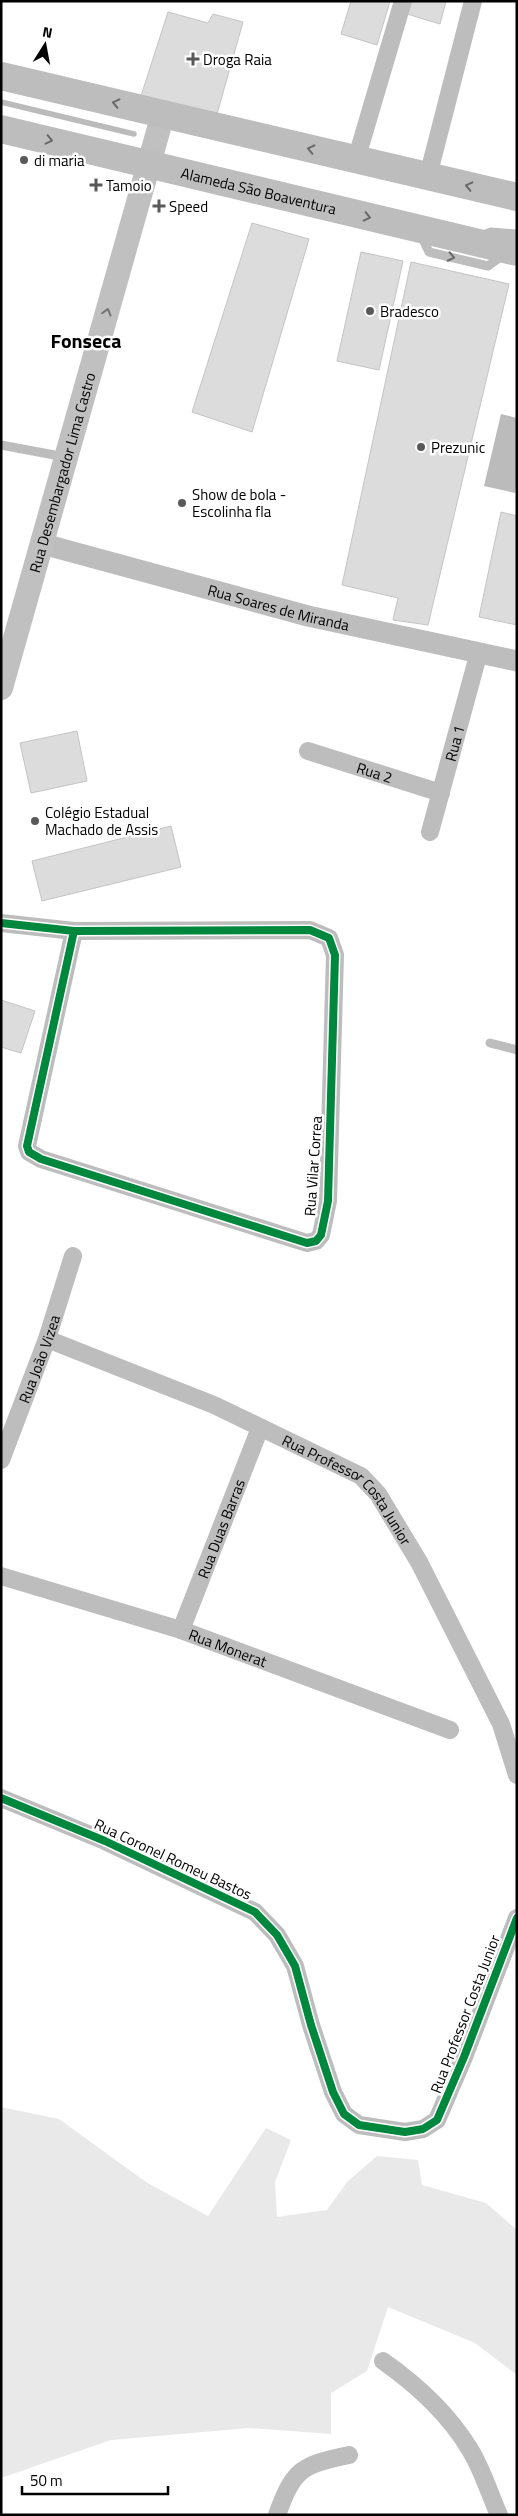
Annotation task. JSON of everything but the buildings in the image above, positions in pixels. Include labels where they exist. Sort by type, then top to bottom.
[{"type":"highway","points":[[1,76],[517,197]]},
{"type":"highway","name":"Alameda São Boaventura","points":[[1,129],[468,241],[514,246]]},
{"type":"main road","name":"Rua Desembargador Lima Castro","points":[[1,688],[164,114]]},
{"type":"street","points":[[356,160],[402,1]]},
{"type":"street","points":[[428,176],[473,1]]},
{"type":"street","name":"Rua Soares de Miranda","points":[[43,544],[308,616],[517,661]]},
{"type":"street","name":"Rua 1","points":[[430,832],[442,793],[478,652]]},
{"type":"street","name":"Rua 2","points":[[308,751],[442,793]]},
{"type":"street","name":"Rua Vilar Correa","points":[[1,923],[74,931],[310,930],[329,938],[335,955],[328,1201],[321,1235],[316,1241],[307,1242],[41,1160],[29,1152],[27,1146],[74,931]]},
{"type":"street","name":"Rua João Vizea","points":[[1,1460],[47,1339],[73,1256]]},
{"type":"street","name":"Rua Professor Costa Junior","points":[[47,1339],[214,1405],[361,1476],[378,1494],[419,1562],[501,1724],[517,1775]]},
{"type":"street","name":"Rua Duas Barras","points":[[181,1630],[260,1428]]},
{"type":"street","name":"Rua Monerat","points":[[1,1576],[181,1630],[450,1730]]},
{"type":"street","name":"Rua Coronel Romeu Bastos","points":[[1,1798],[105,1841],[255,1912],[277,1935],[295,1966],[328,2076],[344,2114],[358,2125],[405,2132],[424,2130],[437,2120]]},
{"type":"street","name":"Rua Professor Costa Junior","points":[[437,2120],[464,2056],[517,1918]]},
{"type":"street","points":[[383,2361],[430,2398],[450,2420],[470,2449],[499,2515]]},
{"type":"street","points":[[277,2515],[293,2478],[303,2468],[319,2461],[349,2455]]},
{"type":"lane","points":[[418,228],[429,252],[488,266],[514,246]]},
{"type":"lane","points":[[1,445],[66,457]]},
{"type":"lane","points":[[490,1043],[517,1050]]},
{"type":"shaded area","points":[[501,414],[517,418],[517,483],[515,493],[484,486]]},
{"type":"shaded area","points":[[1,2107],[59,2119],[146,2182],[208,2216],[266,2128],[291,2140],[275,2182],[277,2217],[327,2210],[347,2182],[377,2156],[418,2160],[422,2185],[486,2203],[517,2230],[517,2375],[475,2343],[388,2307],[367,2371],[331,2393],[331,2434],[249,2428],[111,2440],[1,2478]]},
{"type":"waterway","points":[[1,102],[134,134]]},
{"type":"cycle path","points":[[1,923],[74,931],[310,930],[329,938],[335,955],[328,1201],[321,1235],[316,1241],[307,1243],[41,1159],[29,1152],[27,1146],[74,931]]},
{"type":"cycle path","points":[[1,1798],[105,1841],[255,1912],[277,1935],[295,1966],[311,2025],[333,2092],[344,2114],[359,2125],[405,2132],[423,2129],[437,2120],[464,2057],[517,1918]]},
{"type":"place","name":"Droga Raia","points":[[193,59]]},
{"type":"place","name":"di maria","points":[[24,160]]},
{"type":"place","name":"Tamoio","points":[[96,185]]},
{"type":"place","name":"Speed","points":[[159,206]]},
{"type":"place","name":"Bradesco","points":[[370,311]]},
{"type":"place","name":"Prezunic","points":[[421,447]]},
{"type":"place","name":"Show de bola - Escolinha fla","points":[[182,503]]},
{"type":"place","name":"Colégio Estadual Machado de Assis","points":[[35,821]]},
{"type":"district","name":"Fonseca","points":[[86,340]]}]
